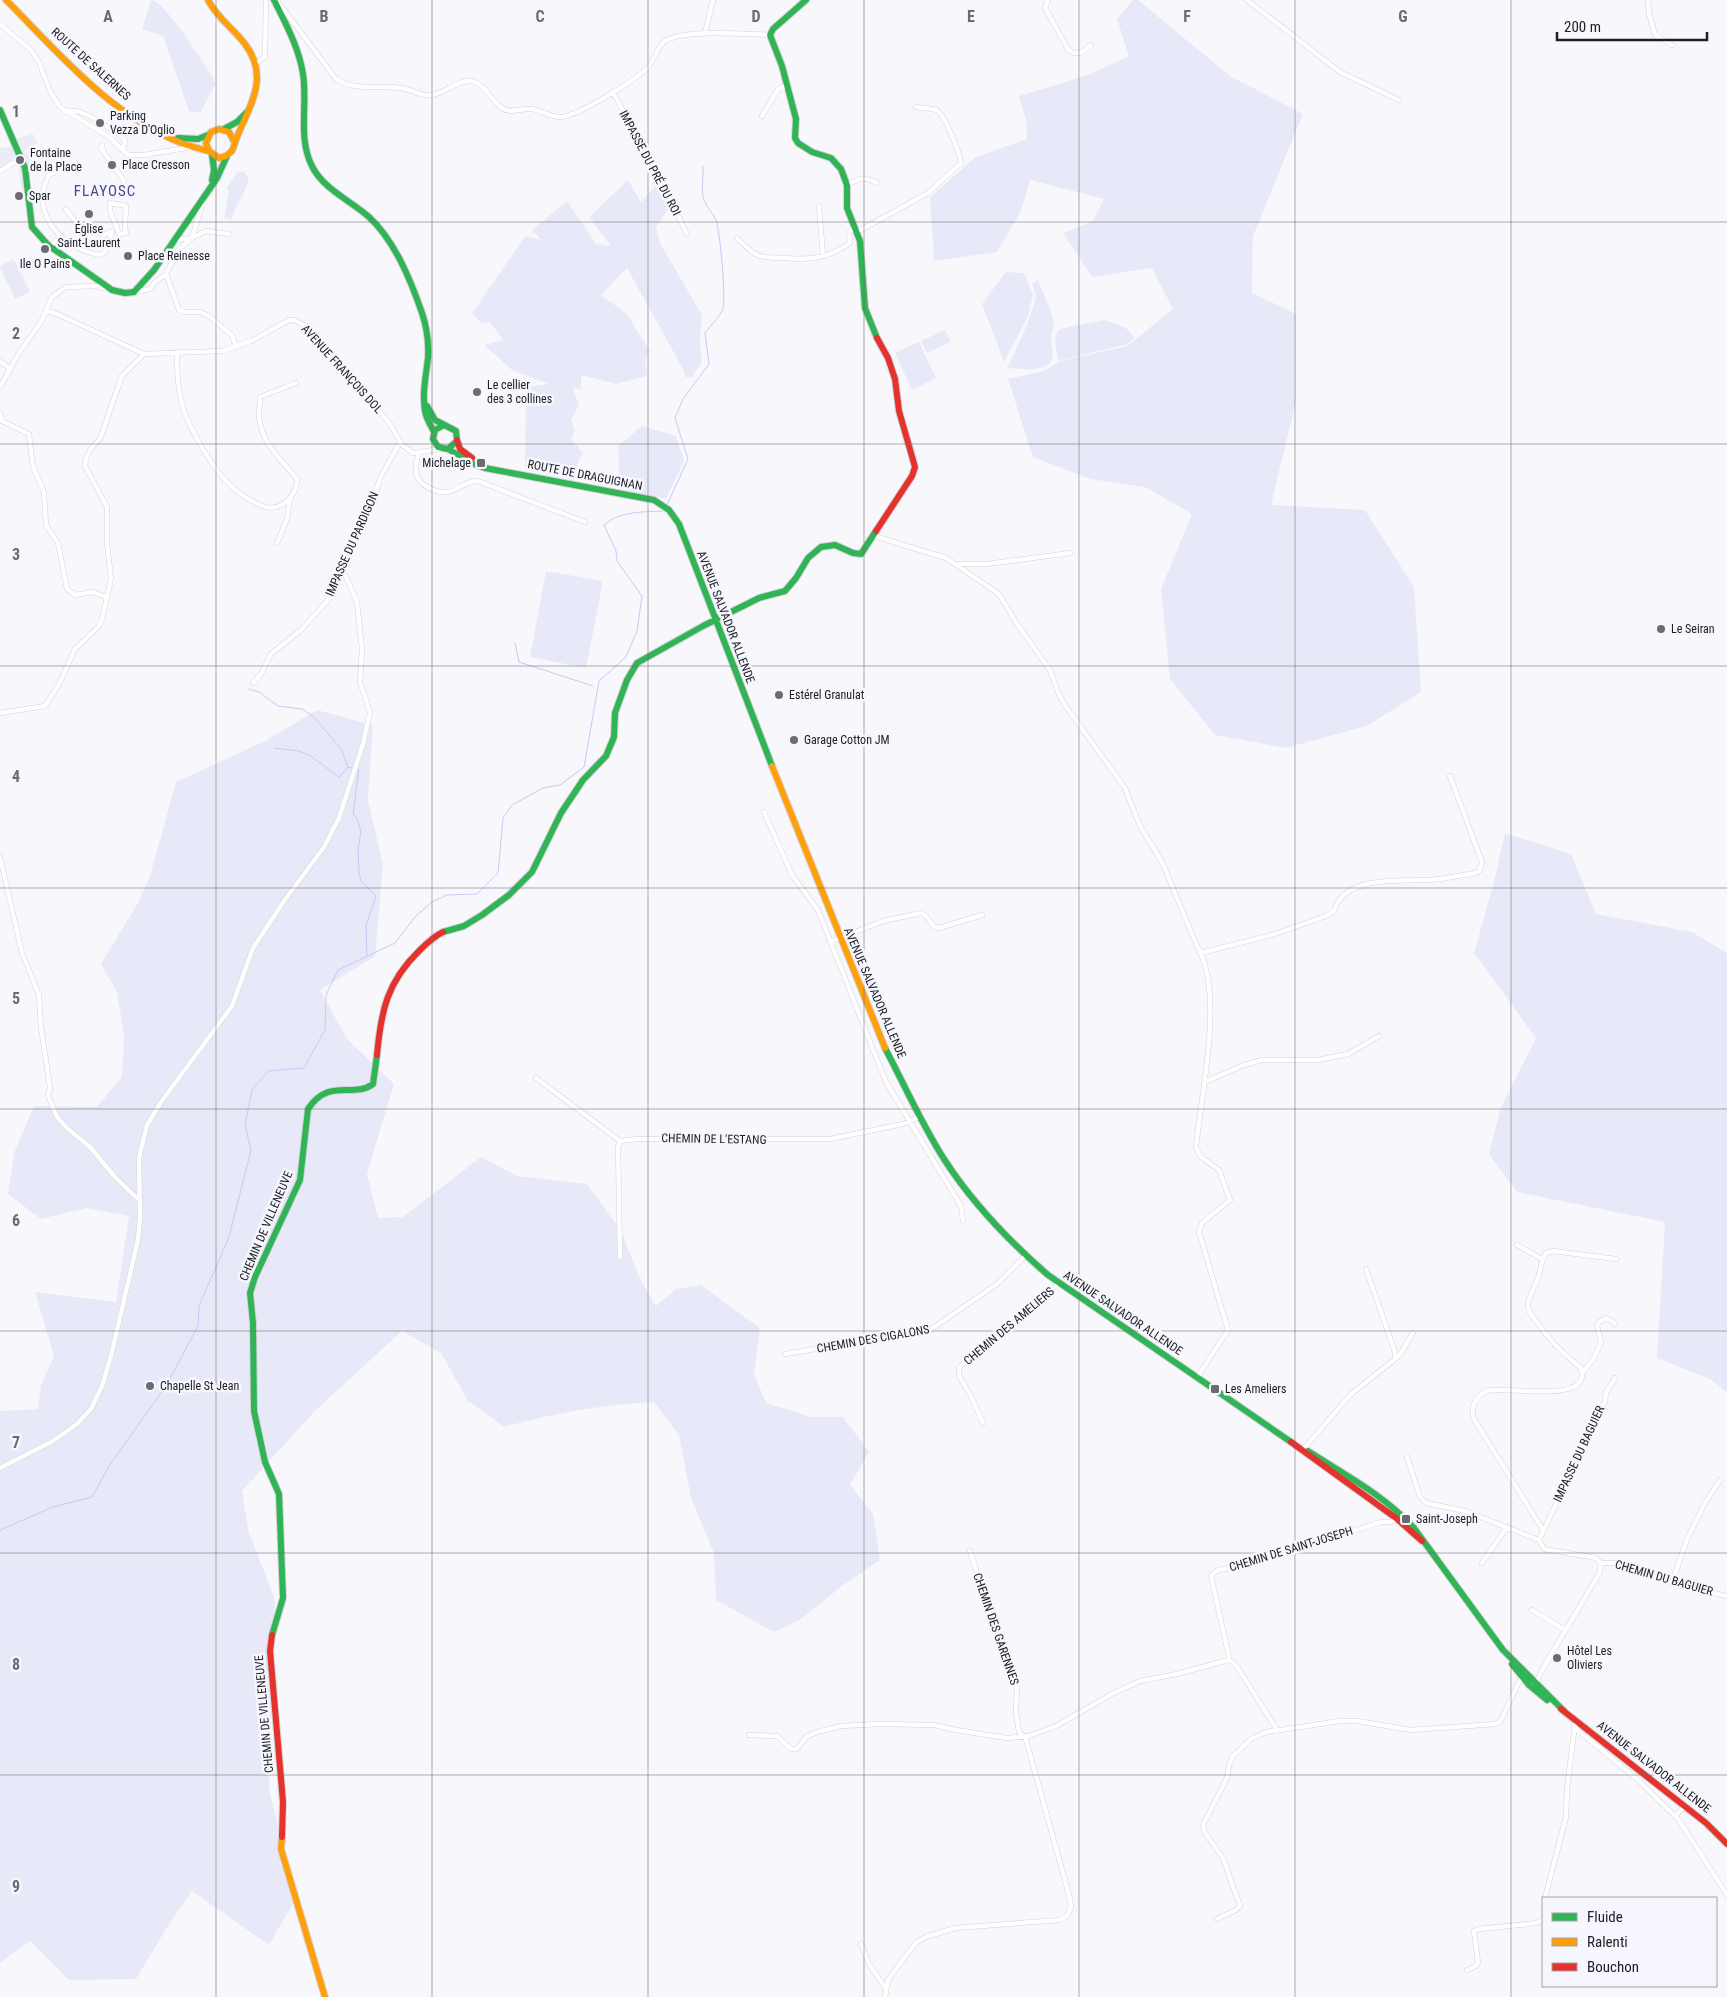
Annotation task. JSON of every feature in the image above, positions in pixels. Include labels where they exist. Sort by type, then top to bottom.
[{"type":"main road","name":"ROUTE DE SALERNES","points":[[6,0],[78,70],[143,123],[167,136],[210,153]]},
{"type":"main road","points":[[0,110],[25,168],[32,227],[51,247],[106,286],[117,292],[134,292],[154,270],[209,188],[227,156],[234,148],[254,102],[257,82],[252,54],[245,42],[214,10],[208,0]]},
{"type":"main road","points":[[716,619],[760,598],[785,591],[796,578],[808,558],[821,547],[835,545],[858,554],[864,551],[908,484],[914,467],[899,411],[896,380],[872,329],[865,308],[861,251],[856,230],[847,208],[847,185],[841,169],[831,158],[812,152],[798,143],[795,138],[796,119],[782,66],[776,56],[770,35],[778,23],[806,0]]},
{"type":"main road","points":[[274,2],[296,47],[303,71],[305,150],[313,169],[324,183],[365,213],[382,230],[394,250],[425,324],[428,340],[424,398],[424,410],[435,445],[440,449],[448,449],[454,446],[457,440],[454,429],[444,425],[431,415],[424,398]]},
{"type":"main road","points":[[209,188],[214,170],[206,143],[208,135],[214,130],[224,129],[242,118],[254,102]]},
{"type":"main road","points":[[224,129],[231,134],[235,143]]},
{"type":"main road","name":"ROUTE DE SALERNES","points":[[167,136],[188,140],[208,135]]},
{"type":"main road","points":[[210,153],[219,158],[227,156]]},
{"type":"main road","points":[[433,436],[438,427],[444,425]]},
{"type":"main road","name":"ROUTE DE DRAGUIGNAN","points":[[457,440],[460,449],[466,454],[496,469]]},
{"type":"main road","name":"ROUTE DE DRAGUIGNAN","points":[[448,449],[478,466],[654,500],[666,506]]},
{"type":"main road","name":"AVENUE SALVADOR ALLENDE","points":[[666,506],[679,524],[839,939],[882,1044],[943,1158],[964,1188],[1026,1255],[1059,1283],[1198,1376],[1303,1450],[1396,1518],[1422,1542]]},
{"type":"main road","points":[[723,638],[724,615]]},
{"type":"main road","name":"CHEMIN DE VILLENEUVE","points":[[325,1997],[281,1849],[283,1802],[270,1651],[270,1636],[282,1608],[283,1598],[280,1494],[265,1462],[254,1411],[253,1323],[250,1293],[252,1285],[300,1180],[308,1109],[314,1099],[323,1094],[345,1089],[361,1090],[373,1084],[377,1073],[377,1059],[385,1003],[399,972],[436,936],[447,930],[462,926],[494,906],[525,880],[532,872],[561,813],[583,780],[606,756],[614,737],[615,713],[632,669],[642,659],[716,619]]},
{"type":"main road","name":"AVENUE SALVADOR ALLENDE","points":[[1303,1450],[1395,1508],[1412,1527],[1518,1671],[1564,1711],[1575,1724],[1685,1806],[1727,1844]]},
{"type":"main road","name":"AVENUE SALVADOR ALLENDE","points":[[1503,1650],[1530,1681]]},
{"type":"street","points":[[255,64],[266,57],[266,0]]},
{"type":"street","points":[[705,33],[713,0]]},
{"type":"street","points":[[1048,0],[1044,8],[1069,51],[1074,54],[1081,53],[1091,45]]},
{"type":"street","points":[[1247,0],[1340,72],[1399,100]]},
{"type":"street","points":[[1648,0],[1649,13],[1655,35],[1672,46]]},
{"type":"street","points":[[274,2],[278,2],[336,78],[344,83],[373,88],[405,88],[431,96],[463,82],[472,81],[479,84],[503,109],[518,111],[532,109],[560,117],[584,108],[613,92],[648,68],[661,44],[666,41],[705,33],[770,35]]},
{"type":"street","points":[[0,24],[31,50],[39,62],[49,88],[64,112],[109,137],[128,155],[144,155],[192,146]]},
{"type":"street","points":[[762,116],[778,89],[787,86]]},
{"type":"street","name":"IMPASSE DU PRÉ DU ROI","points":[[613,92],[687,234]]},
{"type":"street","points":[[737,238],[755,254],[770,258],[807,260],[823,256],[850,243],[849,232],[928,193],[962,163],[946,120],[938,111],[916,107]]},
{"type":"street","points":[[64,112],[69,109],[80,111],[123,137],[125,142],[122,149]]},
{"type":"street","points":[[100,148],[124,182]]},
{"type":"street","points":[[0,171],[22,161]]},
{"type":"street","points":[[55,172],[50,175],[43,188],[44,211],[50,224],[59,237],[91,254],[102,255],[106,250],[112,231],[104,235],[82,228],[66,209]]},
{"type":"street","points":[[847,185],[866,177],[877,183]]},
{"type":"street","points":[[192,238],[204,195]]},
{"type":"street","points":[[110,203],[113,204],[126,206],[126,233],[119,234],[110,210],[110,203]]},
{"type":"street","points":[[819,206],[823,256]]},
{"type":"street","points":[[134,292],[150,289],[154,283],[166,274],[179,249],[192,238],[206,231],[229,234]]},
{"type":"street","points":[[51,247],[59,237]]},
{"type":"street","points":[[174,240],[192,238]]},
{"type":"street","points":[[166,274],[179,310],[200,312],[209,316],[232,335],[236,347]]},
{"type":"street","points":[[0,387],[19,353],[41,322],[52,297],[66,287],[89,286],[104,288],[106,286]]},
{"type":"street","name":"AVENUE FRANÇOIS DOL","points":[[46,312],[57,314],[144,354],[222,351],[236,347],[289,320],[301,323],[307,327],[390,424],[408,452],[419,454]]},
{"type":"street","points":[[177,352],[177,376],[182,404],[192,429],[219,474],[233,488],[251,501],[268,508],[281,506],[290,498],[297,488],[297,479],[273,454],[266,440],[260,418],[260,397],[296,383]]},
{"type":"street","points":[[0,713],[45,706],[59,684],[75,649],[101,623],[111,579],[107,507],[85,466],[92,446],[100,439],[122,376],[144,354]]},
{"type":"street","points":[[0,361],[10,369]]},
{"type":"street","points":[[0,413],[2,421],[29,434],[32,467],[44,492],[46,525],[58,543],[67,589],[75,595],[92,592],[106,597]]},
{"type":"street","points":[[424,452],[429,448],[433,436]]},
{"type":"street","name":"IMPASSE DU PARDIGON","points":[[253,683],[261,674],[271,654],[301,630],[330,598],[343,570],[362,518],[375,495],[380,478],[400,442]]},
{"type":"street","points":[[440,449],[419,454],[416,473],[419,480],[429,488],[448,492],[466,482],[478,481],[585,522]]},
{"type":"street","points":[[277,543],[287,519],[290,498]]},
{"type":"street","points":[[874,536],[946,558],[999,594],[1017,624],[1050,670],[1060,697],[1067,708],[1125,788],[1140,826],[1162,862],[1201,953],[1207,971],[1210,1000],[1205,1082],[1197,1152],[1219,1170],[1230,1200],[1202,1223],[1199,1232],[1228,1330],[1198,1376]]},
{"type":"street","points":[[955,564],[987,564],[1070,554]]},
{"type":"street","points":[[0,1468],[53,1441],[77,1424],[91,1409],[102,1386],[138,1240],[138,1158],[147,1125],[161,1102],[232,1006],[253,948],[284,901],[324,847],[339,818],[363,744],[370,712],[360,682],[362,649],[357,602],[343,570]]},
{"type":"street","points":[[1201,953],[1275,934],[1326,916],[1334,912],[1336,903],[1344,894],[1372,883],[1444,878],[1480,870],[1482,862],[1450,776]]},
{"type":"street","points":[[764,812],[792,875],[818,910],[886,1082],[961,1206],[963,1221]]},
{"type":"street","points":[[0,857],[22,953],[39,995],[41,1026],[50,1088],[48,1095],[57,1116],[68,1129],[90,1147],[115,1177],[139,1200]]},
{"type":"street","points":[[830,942],[883,921],[921,913],[926,916],[934,927],[939,928],[982,915]]},
{"type":"street","points":[[1205,1082],[1244,1065],[1262,1060],[1318,1060],[1348,1054],[1379,1036]]},
{"type":"street","points":[[536,1078],[620,1141],[618,1147],[620,1257]]},
{"type":"street","name":"CHEMIN DE L'ESTANG","points":[[620,1141],[637,1138],[830,1139],[884,1129],[921,1116]]},
{"type":"street","points":[[1517,1245],[1542,1259]]},
{"type":"street","points":[[1582,1373],[1581,1368],[1556,1348],[1528,1307],[1542,1259],[1546,1253],[1553,1251],[1616,1259]]},
{"type":"street","name":"CHEMIN DES CIGALONS","points":[[785,1354],[930,1330],[996,1284],[1026,1255]]},
{"type":"street","points":[[1366,1269],[1395,1352],[1395,1360]]},
{"type":"street","name":"CHEMIN DES AMELIERS","points":[[983,1423],[971,1396],[959,1376],[959,1368],[965,1361],[1004,1332],[1059,1283]]},
{"type":"street","points":[[1539,1540],[1543,1530],[1474,1419],[1473,1408],[1480,1396],[1487,1391],[1559,1392],[1577,1384],[1582,1373],[1594,1358],[1601,1342],[1597,1326],[1599,1322],[1606,1318],[1612,1320],[1615,1324]]},
{"type":"street","points":[[1303,1450],[1351,1394],[1395,1360],[1414,1333]]},
{"type":"street","name":"IMPASSE DU BAGUIER","points":[[1543,1530],[1605,1401],[1606,1393],[1615,1378]]},
{"type":"street","name":"CHEMIN DU BAGUIER","points":[[1407,1457],[1420,1497],[1426,1503],[1465,1511],[1507,1527],[1539,1540],[1544,1549],[1596,1558],[1601,1563],[1617,1563],[1672,1583],[1727,1596]]},
{"type":"street","points":[[1672,1583],[1688,1539],[1705,1503],[1720,1480]]},
{"type":"street","points":[[1396,1518],[1401,1518],[1412,1527]]},
{"type":"street","name":"CHEMIN DE SAINT-JOSEPH","points":[[1228,1660],[1229,1657],[1211,1576],[1216,1571],[1274,1556],[1396,1518]]},
{"type":"street","points":[[1482,1563],[1507,1527]]},
{"type":"street","name":"CHEMIN DES GARENNES","points":[[886,1989],[888,1980],[907,1954],[917,1942],[926,1937],[955,1928],[1060,1920],[1068,1915],[1071,1906],[1024,1736],[1020,1732],[1016,1712],[1017,1687],[986,1603],[970,1551]]},
{"type":"street","name":"CHEMIN DU BAGUIER","points":[[1277,1730],[1340,1721],[1357,1721],[1411,1730],[1496,1724],[1500,1722],[1520,1680],[1530,1681],[1541,1672],[1600,1572],[1601,1563]]},
{"type":"street","points":[[1532,1610],[1565,1630]]},
{"type":"street","points":[[749,1734],[777,1736],[791,1749],[797,1749],[806,1737],[817,1732],[850,1726],[880,1724],[934,1725],[1007,1738],[1024,1736],[1056,1726],[1112,1694],[1140,1681],[1176,1674],[1228,1660],[1233,1662],[1238,1668],[1277,1730],[1266,1732],[1251,1739],[1233,1756],[1228,1765],[1226,1778],[1216,1803],[1204,1821],[1205,1833],[1223,1858],[1240,1906],[1236,1910],[1217,1919]]},
{"type":"street","points":[[1530,1681],[1541,1672]]},
{"type":"street","points":[[1575,1724],[1675,1816],[1691,1836],[1727,1894]]},
{"type":"street","points":[[1545,1897],[1566,1817],[1575,1724]]},
{"type":"street","points":[[1675,1816],[1685,1806]]},
{"type":"street","points":[[1467,1970],[1476,1966],[1478,1962],[1474,1931],[1537,1924],[1542,1920]]},
{"type":"street","points":[[861,1944],[868,1964],[886,1989],[885,1997]]},
{"type":"shaded area","points":[[151,0],[166,11],[175,22],[216,83],[200,113],[189,111],[163,36],[142,29]]},
{"type":"shaded area","points":[[1133,0],[1138,0],[1230,76],[1303,114],[1253,236],[1252,293],[1296,314],[1296,401],[1271,505],[1365,510],[1414,587],[1421,692],[1367,726],[1285,748],[1215,735],[1170,679],[1161,589],[1192,514],[1145,487],[1090,479],[1033,457],[1008,379],[1044,371],[1060,361],[1127,346],[1173,309],[1152,268],[1092,277],[1063,233],[1093,221],[1104,199],[1030,180],[1021,211],[997,252],[934,261],[930,197],[976,157],[1027,139],[1026,120],[1019,96],[1088,75],[1129,56],[1117,19]]},
{"type":"shaded area","points":[[33,134],[37,143],[25,151],[31,158],[29,163],[31,194],[25,199],[24,190],[21,190],[18,160],[0,170],[0,148],[14,146],[15,139]]},
{"type":"shaded area","points":[[237,172],[244,172],[249,178],[231,220],[224,218],[229,192],[227,189]]},
{"type":"shaded area","points":[[628,180],[641,202],[658,183],[669,207],[656,227],[660,243],[702,315],[700,342],[702,362],[692,377],[685,377],[683,369],[627,268],[601,295],[626,313],[650,351],[645,359],[647,376],[616,384],[581,375],[581,389],[573,388],[579,405],[571,420],[575,431],[571,439],[583,453],[570,479],[525,470],[526,387],[549,384],[512,370],[484,345],[503,340],[490,322],[482,323],[472,314],[525,236],[541,240],[532,230],[567,201],[596,244],[611,246],[589,217]]},
{"type":"shaded area","points":[[14,259],[30,292],[15,299],[0,267]]},
{"type":"shaded area","points":[[1006,272],[1024,273],[1033,295],[1028,316],[1004,362],[982,304]]},
{"type":"shaded area","points":[[1038,280],[1052,314],[1054,325],[1051,336],[1053,359],[1038,368],[1007,368],[1027,325],[1035,301],[1036,295],[1032,283]]},
{"type":"shaded area","points":[[1105,320],[1126,328],[1135,338],[1127,344],[1058,361],[1055,340],[1060,329]]},
{"type":"shaded area","points":[[945,330],[951,342],[927,353],[921,341]]},
{"type":"shaded area","points":[[919,342],[936,378],[912,390],[895,353]]},
{"type":"shaded area","points":[[642,426],[676,436],[684,461],[666,499],[620,489],[618,446]]},
{"type":"shaded area","points":[[546,571],[603,581],[586,668],[530,657]]},
{"type":"shaded area","points":[[317,710],[373,725],[368,800],[383,865],[375,956],[320,990],[347,1039],[394,1084],[367,1174],[378,1218],[403,1217],[481,1157],[517,1176],[587,1184],[621,1231],[640,1279],[656,1306],[676,1289],[701,1285],[760,1328],[754,1374],[766,1403],[811,1417],[843,1417],[869,1452],[850,1485],[873,1514],[880,1560],[842,1586],[800,1620],[774,1632],[716,1600],[714,1553],[691,1498],[679,1435],[654,1402],[578,1410],[504,1427],[468,1401],[441,1353],[402,1331],[316,1410],[242,1491],[249,1533],[275,1599],[269,1789],[286,1860],[299,1893],[269,1945],[192,1891],[169,1924],[136,1979],[69,1980],[30,1941],[0,1963],[0,1411],[38,1409],[41,1385],[54,1356],[35,1292],[116,1302],[129,1216],[86,1208],[41,1219],[8,1194],[14,1153],[34,1106],[97,1107],[122,1077],[124,1035],[117,992],[101,964],[138,903],[150,876],[176,782],[265,741]]},
{"type":"shaded area","points":[[1505,833],[1571,854],[1596,914],[1692,932],[1727,953],[1727,1392],[1710,1379],[1657,1358],[1665,1222],[1517,1192],[1489,1154],[1501,1107],[1536,1038],[1474,953],[1494,882]]},
{"type":"waterway","points":[[667,505],[688,459],[675,418],[683,399],[709,364],[705,333],[720,314],[724,302],[719,237],[716,220],[703,197],[703,166]]},
{"type":"waterway","points":[[0,1530],[53,1507],[92,1497],[109,1466],[166,1386],[198,1326],[199,1306],[229,1237],[251,1150],[245,1125],[252,1090],[268,1071],[304,1068],[325,1030],[326,995],[338,970],[395,943],[415,917],[432,902],[447,895],[477,894],[498,873],[503,818],[512,805],[543,788],[560,785],[584,767],[599,681],[626,657],[637,631],[642,596],[617,561],[616,551],[604,525],[610,520],[624,515],[663,511],[665,508]]},
{"type":"waterway","points":[[515,643],[519,662],[593,686]]},
{"type":"waterway","points":[[249,689],[259,692],[278,706],[302,709],[313,716],[341,749],[348,767]]},
{"type":"waterway","points":[[274,748],[299,751],[309,755],[339,777],[348,767],[359,770],[353,813],[358,821],[361,832],[358,850],[359,872],[361,881],[376,896],[366,925],[367,956]]},
{"type":"traffic: fast","points":[[274,0],[292,36],[301,64],[304,86],[305,145],[313,168],[324,183],[369,217],[387,238],[401,262],[418,301],[428,341],[424,404],[427,419],[434,432]]},
{"type":"traffic: fast","points":[[806,0],[773,29],[770,35],[782,66],[796,119],[795,138],[798,143],[812,152],[831,158],[841,169],[847,185],[847,208],[860,241],[865,308],[877,338]]},
{"type":"traffic: fast","points":[[0,110],[25,168],[32,227],[48,245],[112,290],[125,293],[134,292],[154,270],[217,178],[227,156]]},
{"type":"traffic: fast","points":[[224,129],[237,122],[247,112]]},
{"type":"traffic: fast","points":[[178,138],[198,139],[208,135]]},
{"type":"traffic: fast","points":[[212,155],[214,170],[212,180]]},
{"type":"traffic: fast","points":[[427,406],[435,420],[456,431],[457,441],[448,449],[438,447],[433,439],[435,430],[444,425]]},
{"type":"traffic: fast","points":[[448,449],[485,468],[654,500],[669,510],[679,524],[772,766]]},
{"type":"traffic: fast","points":[[443,932],[464,926],[482,915],[509,895],[532,872],[561,813],[583,780],[606,756],[614,737],[615,713],[627,680],[637,663],[703,626],[759,598],[785,591],[796,578],[808,558],[821,547],[835,545],[853,553],[861,554],[876,531]]},
{"type":"traffic: fast","points":[[885,1048],[944,1159],[966,1190],[1020,1249],[1048,1275],[1291,1442]]},
{"type":"traffic: fast","points":[[272,1635],[283,1598],[279,1494],[265,1462],[254,1411],[253,1323],[250,1293],[255,1277],[300,1180],[308,1109],[316,1099],[324,1094],[341,1090],[357,1090],[373,1084],[377,1055]]},
{"type":"traffic: fast","points":[[1308,1451],[1377,1495],[1414,1528],[1503,1650],[1564,1711]]},
{"type":"traffic: fast","points":[[1512,1664],[1529,1685],[1547,1700]]},
{"type":"traffic: slow","points":[[6,0],[65,60],[107,99],[130,116],[154,130],[189,146],[208,151]]},
{"type":"traffic: slow","points":[[208,0],[216,12],[245,44],[256,68],[257,79],[252,102],[232,151],[226,156],[219,158],[209,151],[206,143],[211,132],[219,129],[229,132],[235,143]]},
{"type":"traffic: slow","points":[[772,766],[885,1048]]},
{"type":"traffic: slow","points":[[282,1837],[281,1849],[325,1997]]},
{"type":"traffic: jam","points":[[876,531],[912,476],[915,467],[899,411],[895,379],[888,358],[877,338]]},
{"type":"traffic: jam","points":[[457,440],[460,449],[472,458]]},
{"type":"traffic: jam","points":[[377,1055],[384,1011],[393,986],[408,963],[419,951],[430,940],[443,932]]},
{"type":"traffic: jam","points":[[1291,1442],[1396,1518],[1422,1541]]},
{"type":"traffic: jam","points":[[272,1635],[270,1651],[283,1802],[282,1837]]},
{"type":"traffic: jam","points":[[1561,1709],[1706,1823],[1727,1844]]},
{"type":"place","name":"Parking Vezza D'Oglio","points":[[100,123]]},
{"type":"place","name":"Fontaine de la Place","points":[[20,160]]},
{"type":"place","name":"Place Cresson","points":[[112,165]]},
{"type":"place","name":"Spar","points":[[19,196]]},
{"type":"place","name":"Église Saint-Laurent","points":[[89,214]]},
{"type":"place","name":"Ile O Pains","points":[[45,249]]},
{"type":"place","name":"Place Reinesse","points":[[128,256]]},
{"type":"place","name":"Le cellier des 3 collines","points":[[477,392]]},
{"type":"place","name":"Michelage","points":[[481,463]]},
{"type":"place","name":"Le Seiran","points":[[1661,629]]},
{"type":"place","name":"Estérel Granulat","points":[[779,695]]},
{"type":"place","name":"Garage Cotton JM","points":[[794,740]]},
{"type":"place","name":"Chapelle St Jean","points":[[150,1386]]},
{"type":"place","name":"Les Ameliers","points":[[1215,1389]]},
{"type":"place","name":"Saint-Joseph","points":[[1406,1519]]},
{"type":"place","name":"Hôtel Les Oliviers","points":[[1557,1658]]},
{"type":"district","name":"FLAYOSC","points":[[105,191]]}]
